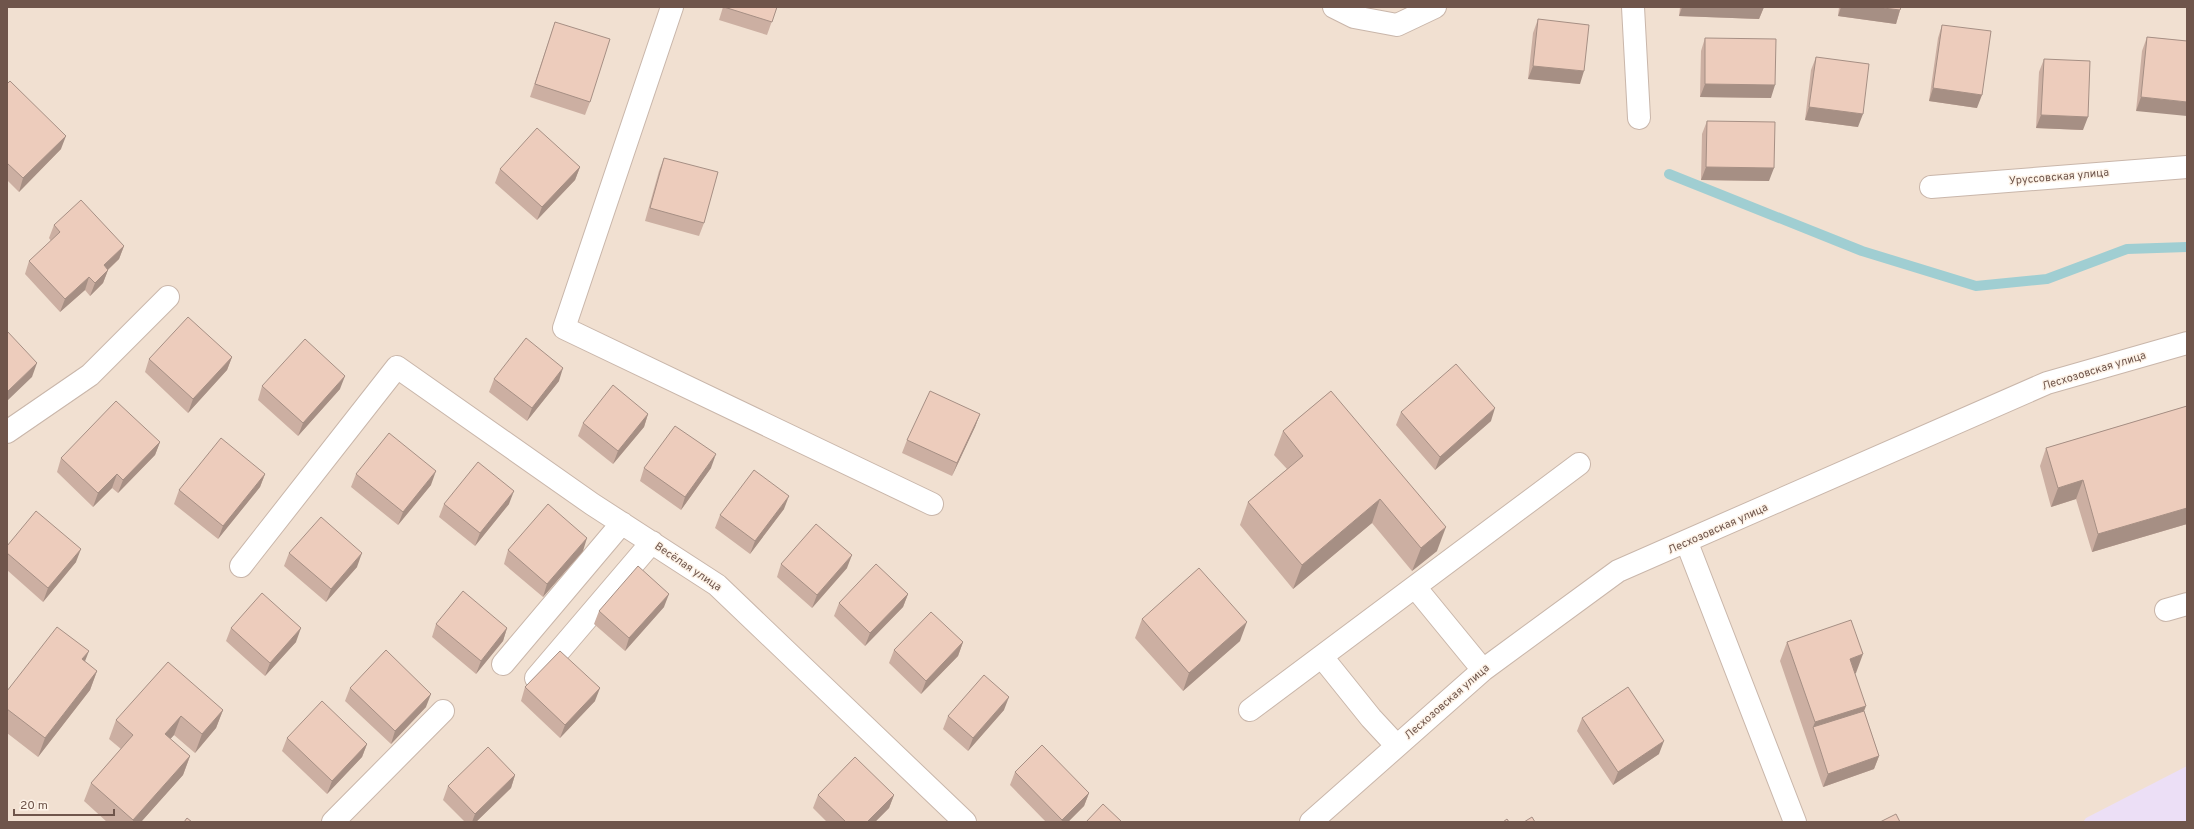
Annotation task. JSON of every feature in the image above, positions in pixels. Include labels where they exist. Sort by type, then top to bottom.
[{"type":"street","points":[[672,7],[564,328],[932,504]]},
{"type":"street","points":[[1334,7],[1354,16],[1397,25],[1435,7]]},
{"type":"street","points":[[1633,7],[1639,118]]},
{"type":"street","name":"Уруссовская улица","points":[[1931,187],[2187,167]]},
{"type":"street","points":[[7,432],[90,375],[168,297]]},
{"type":"street","name":"Лесхозовская улица","points":[[1312,822],[1483,670],[1618,571],[1687,543],[2047,383],[2187,343]]},
{"type":"street","name":"Весёлая улица","points":[[241,566],[397,367],[622,523],[717,584],[965,822]]},
{"type":"street","points":[[1250,710],[1579,464]]},
{"type":"street","points":[[503,664],[622,523]]},
{"type":"street","points":[[536,678],[652,542]]},
{"type":"street","points":[[1687,543],[1794,822]]},
{"type":"street","points":[[1415,587],[1483,670]]},
{"type":"street","points":[[2166,610],[2187,604]]},
{"type":"street","points":[[1322,656],[1371,718],[1397,746]]},
{"type":"street","points":[[333,822],[443,711]]},
{"type":"shaded area","points":[[7,7],[2187,7],[2187,822],[7,822]]},
{"type":"shaded area","points":[[2187,766],[2187,822],[2083,822],[2086,818]]},
{"type":"building","points":[[724,7],[777,7],[772,22]]},
{"type":"building","points":[[1875,7],[1901,7],[1900,10]]},
{"type":"building","points":[[1538,19],[1589,25],[1584,71],[1533,66]]},
{"type":"building","points":[[555,22],[610,39],[590,102],[535,84]]},
{"type":"building","points":[[1942,25],[1991,31],[1982,95],[1933,88]]},
{"type":"building","points":[[2147,37],[2187,41],[2187,102],[2141,97]]},
{"type":"building","points":[[1705,38],[1776,39],[1775,85],[1705,84]]},
{"type":"building","points":[[1816,57],[1869,64],[1863,114],[1809,107]]},
{"type":"building","points":[[2044,59],[2090,61],[2088,117],[2041,115]]},
{"type":"building","points":[[10,81],[66,136],[23,178],[7,163],[7,84]]},
{"type":"building","points":[[1707,121],[1775,122],[1774,168],[1706,167]]},
{"type":"building","points":[[537,128],[580,167],[542,207],[500,169]]},
{"type":"building","points":[[664,158],[718,172],[704,223],[650,208]]},
{"type":"building","points":[[81,200],[124,246],[104,265],[108,270],[95,283],[89,277],[65,299],[29,261],[60,232],[54,225]]},
{"type":"building","points":[[188,317],[232,357],[193,399],[149,359]]},
{"type":"building","points":[[7,331],[37,363],[7,392]]},
{"type":"building","points":[[526,338],[563,368],[532,408],[494,379]]},
{"type":"building","points":[[305,339],[345,376],[303,423],[262,386]]},
{"type":"building","points":[[1456,364],[1495,408],[1440,457],[1401,412]]},
{"type":"building","points":[[613,385],[648,414],[618,451],[583,423]]},
{"type":"building","points":[[930,391],[980,414],[957,463],[907,440]]},
{"type":"building","points":[[1331,391],[1446,527],[1421,548],[1380,499],[1302,565],[1248,502],[1303,456],[1283,431]]},
{"type":"building","points":[[116,401],[160,442],[123,480],[117,474],[98,493],[61,458]]},
{"type":"building","points":[[2187,406],[2187,508],[2098,534],[2083,480],[2058,488],[2046,448]]},
{"type":"building","points":[[675,426],[716,454],[685,497],[644,468]]},
{"type":"building","points":[[389,433],[436,471],[403,512],[356,474]]},
{"type":"building","points":[[221,438],[265,474],[223,526],[179,490]]},
{"type":"building","points":[[478,462],[514,491],[480,533],[444,504]]},
{"type":"building","points":[[754,470],[789,496],[755,541],[720,515]]},
{"type":"building","points":[[548,504],[587,538],[547,584],[508,550]]},
{"type":"building","points":[[36,511],[81,549],[48,588],[7,553],[7,546]]},
{"type":"building","points":[[321,517],[362,553],[331,589],[289,553]]},
{"type":"building","points":[[816,524],[852,555],[817,595],[781,564]]},
{"type":"building","points":[[876,564],[908,594],[870,633],[839,603]]},
{"type":"building","points":[[638,566],[669,594],[629,638],[599,611]]},
{"type":"building","points":[[1199,568],[1247,622],[1189,673],[1142,619]]},
{"type":"building","points":[[463,591],[507,628],[481,661],[436,624]]},
{"type":"building","points":[[262,593],[301,628],[270,663],[231,628]]},
{"type":"building","points":[[931,612],[963,642],[926,681],[894,650]]},
{"type":"building","points":[[1851,620],[1863,654],[1850,659],[1866,706],[1815,722],[1787,642]]},
{"type":"building","points":[[57,627],[89,651],[82,659],[97,671],[45,738],[7,709],[7,691]]},
{"type":"building","points":[[386,650],[431,694],[395,731],[350,688]]},
{"type":"building","points":[[560,651],[600,688],[565,725],[525,687]]},
{"type":"building","points":[[168,662],[223,710],[202,734],[181,716],[165,734],[190,756],[133,820],[91,783],[133,735],[116,720]]},
{"type":"building","points":[[984,675],[1009,697],[973,738],[948,716]]},
{"type":"building","points":[[1628,687],[1664,741],[1618,772],[1582,718]]},
{"type":"building","points":[[322,701],[367,744],[332,781],[287,738]]},
{"type":"building","points":[[1864,711],[1879,756],[1828,774],[1813,727]]},
{"type":"building","points":[[1042,745],[1089,793],[1062,820],[1015,772]]},
{"type":"building","points":[[488,747],[515,775],[475,814],[448,786]]},
{"type":"building","points":[[855,757],[894,795],[867,822],[846,822],[818,795]]},
{"type":"building","points":[[1103,804],[1122,822],[1086,822]]},
{"type":"building","points":[[1896,814],[1900,822],[1880,822]]},
{"type":"building","points":[[1532,817],[1535,822],[1524,822]]},
{"type":"building","points":[[187,818],[192,822],[184,822]]},
{"type":"waterway","points":[[1669,174],[1862,251],[1976,286],[2047,279],[2127,249],[2187,247]]}]
